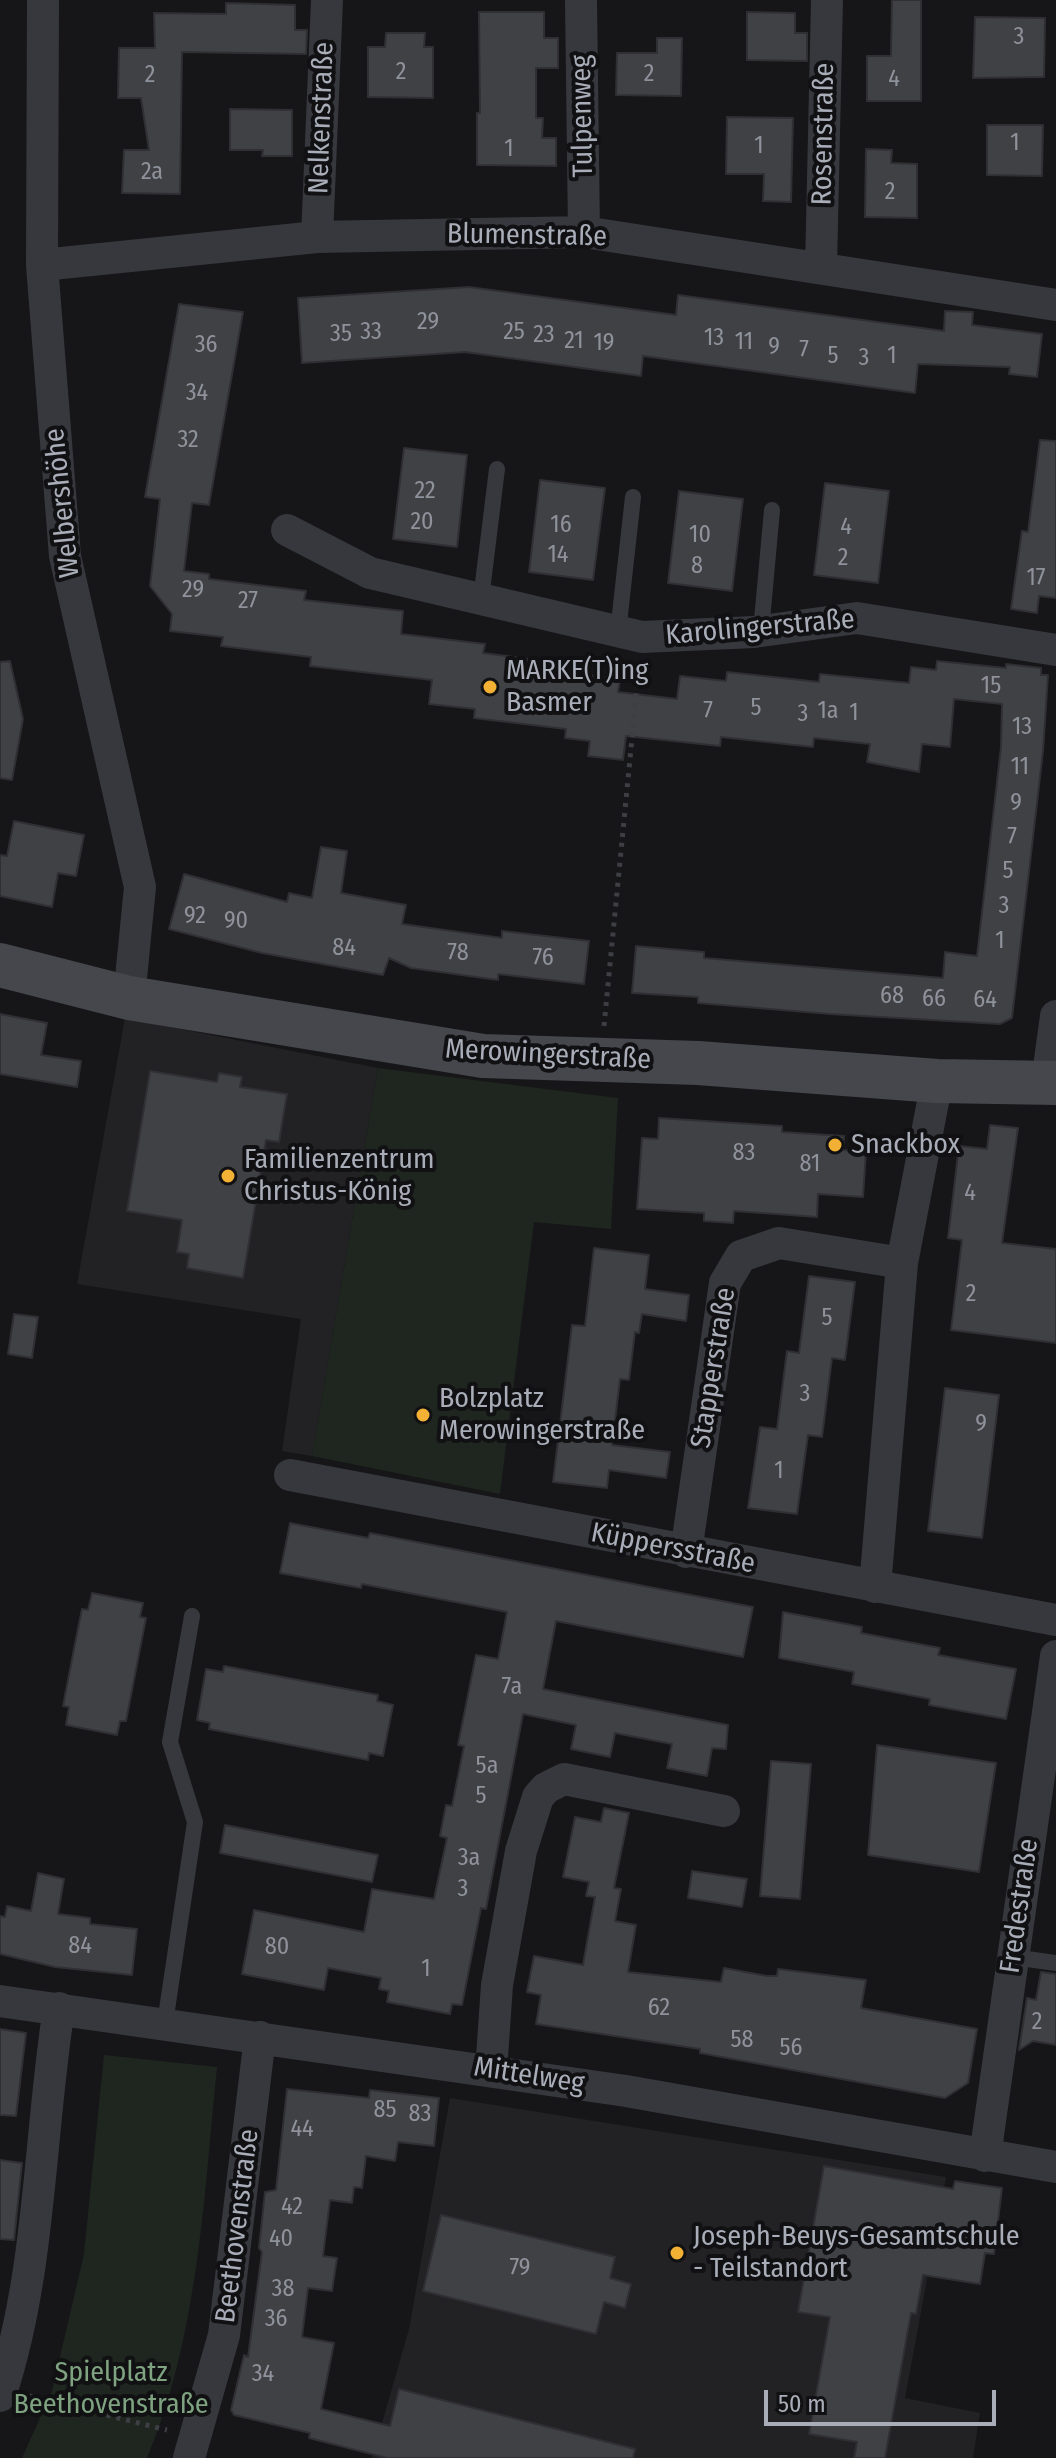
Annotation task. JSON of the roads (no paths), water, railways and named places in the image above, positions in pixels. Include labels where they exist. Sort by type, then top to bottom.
[{"type":"street","name":"Welbershöhe","points":[[43,0],[42,265],[65,556],[140,887],[129,998]]},
{"type":"street","name":"Nelkenstraße","points":[[317,237],[327,0]]},
{"type":"street","name":"Tulpenweg","points":[[581,0],[584,232]]},
{"type":"street","name":"Rosenstraße","points":[[821,268],[827,0]]},
{"type":"street","name":"Blumenstraße","points":[[42,265],[317,237],[584,232],[1056,305]]},
{"type":"street","name":"Karolingerstraße","points":[[287,530],[370,573],[630,634],[761,631],[857,618],[1056,650]]},
{"type":"street","name":"Merowingerstraße","points":[[0,965],[129,998],[483,1056],[698,1063],[937,1081],[1051,1083]]},
{"type":"street","points":[[1051,1083],[1056,1016]]},
{"type":"street","points":[[875,1587],[902,1263],[937,1081]]},
{"type":"street","name":"Stapperstraße","points":[[686,1552],[725,1283],[741,1256],[779,1243],[902,1263]]},
{"type":"street","name":"Küppersstraße","points":[[290,1475],[1056,1620]]},
{"type":"street","name":"Fredestraße","points":[[985,2156],[1013,1957],[1046,1803],[1056,1656]]},
{"type":"street","points":[[491,2071],[497,1985],[521,1851],[531,1813],[546,1788],[564,1779],[724,1811]]},
{"type":"street","name":"Mittelweg","points":[[0,2001],[626,2091],[1056,2167]]},
{"type":"street","points":[[1,2393],[19,2313],[39,2191],[59,2008]]},
{"type":"street","name":"Beethovenstraße","points":[[192,2447],[224,2335],[260,2037]]},
{"type":"lane","points":[[481,599],[497,469]]},
{"type":"lane","points":[[630,634],[633,497]]},
{"type":"lane","points":[[761,631],[772,510]]},
{"type":"lane","points":[[165,2023],[195,1822],[170,1742],[192,1616]]},
{"type":"lane","points":[[1013,1957],[1056,1963]]},
{"type":"place","name":"MARKE(T)ing Basmer","points":[[490,687]]},
{"type":"place","name":"Snackbox","points":[[835,1145]]},
{"type":"place","name":"Familienzentrum Christus-König","points":[[228,1176]]},
{"type":"place","name":"Bolzplatz Merowingerstraße","points":[[423,1415]]},
{"type":"place","name":"Joseph-Beuys-Gesamtschule - Teilstandort","points":[[677,2253]]},
{"type":"park label","name":"Spielplatz Beethovenstraße","points":[[111,2389]]}]
